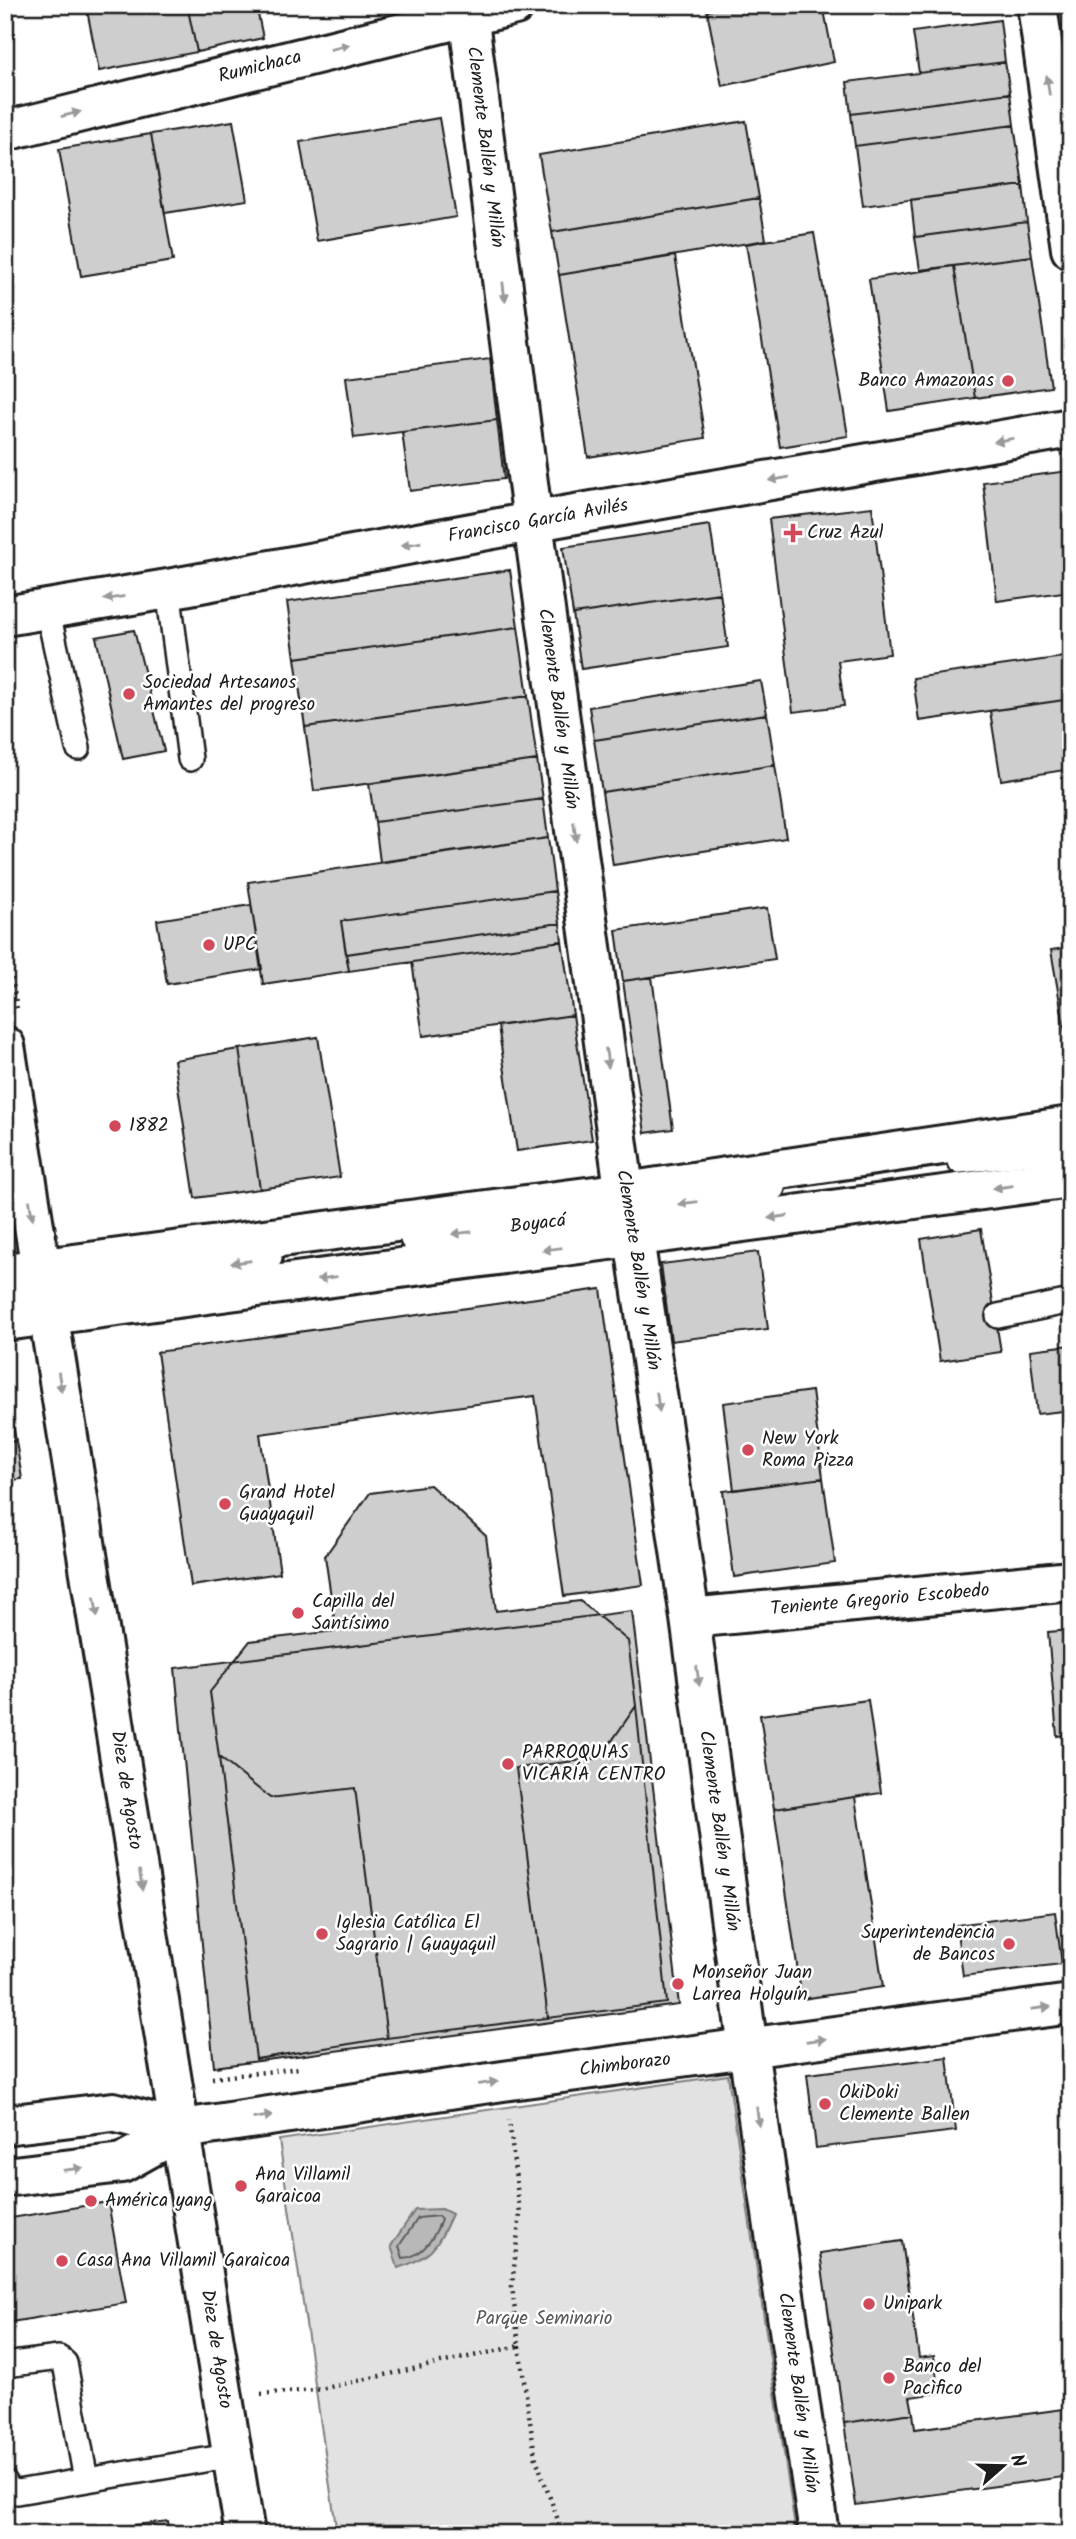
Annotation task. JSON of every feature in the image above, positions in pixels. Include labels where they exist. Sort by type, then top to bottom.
[{"type":"street","name":"Rumichaca","points":[[5,131],[468,10],[515,5]]},
{"type":"street","points":[[1037,5],[1071,249]]},
{"type":"street","name":"Clemente Ballén y Millán","points":[[468,10],[533,522],[629,1213],[690,1618],[748,2049],[819,2534]]},
{"type":"street","name":"Francisco García Avilés","points":[[5,616],[1071,428]]},
{"type":"street","name":"Diez de Agosto","points":[[5,1046],[35,1286],[181,2130],[245,2534]]},
{"type":"street","name":"Boyacá","points":[[629,1213],[1071,1126]]},
{"type":"street","name":"Boyacá","points":[[5,1321],[35,1286],[629,1213],[1071,1178]]},
{"type":"street","name":"Teniente Gregorio Escobedo","points":[[690,1618],[1071,1581]]},
{"type":"street","name":"Chimborazo","points":[[5,2177],[122,2163],[181,2130],[503,2081],[1071,2004]]},
{"type":"street","name":"Chimborazo","points":[[5,2125],[113,2112],[181,2130]]},
{"type":"lane","points":[[168,589],[190,759]]},
{"type":"lane","points":[[47,608],[78,748]]},
{"type":"lane","name":"Boyacá","points":[[629,1213],[707,1201],[853,1172],[1071,1149]]},
{"type":"lane","name":"Boyacá","points":[[5,1295],[35,1286]]},
{"type":"lane","points":[[998,1316],[1071,1301]]},
{"type":"lane","points":[[5,2365],[59,2358],[65,2363],[86,2480]]},
{"type":"lane","points":[[5,2482],[8,2489],[17,2492],[234,2455]]},
{"type":"path","points":[[503,2081],[520,2213],[512,2286],[519,2347],[535,2456],[563,2534]]},
{"type":"path","points":[[224,2399],[316,2390],[519,2347]]},
{"type":"green space","name":"Parque Seminario","points":[[728,2075],[796,2534],[337,2534],[279,2140]]},
{"type":"water","points":[[442,2209],[452,2214],[438,2243],[419,2260],[398,2268],[391,2246],[415,2210]]},
{"type":"building","points":[[86,5],[187,5],[197,52],[99,71]]},
{"type":"building","points":[[187,5],[256,5],[263,38],[197,52]]},
{"type":"building","points":[[732,5],[823,5],[834,62],[722,86],[707,11]]},
{"type":"building","points":[[1000,20],[1005,62],[919,73],[913,32]]},
{"type":"building","points":[[1005,62],[1010,93],[851,114],[847,82]]},
{"type":"building","points":[[1010,93],[1014,125],[855,146],[851,114]]},
{"type":"building","points":[[439,118],[456,217],[317,241],[300,142]]},
{"type":"building","points":[[233,121],[247,200],[165,213],[151,134]]},
{"type":"building","points":[[746,121],[759,198],[552,232],[539,155]]},
{"type":"building","points":[[1014,125],[1023,185],[863,206],[855,146]]},
{"type":"building","points":[[151,134],[173,261],[81,276],[59,149]]},
{"type":"building","points":[[1023,185],[1027,222],[915,237],[911,200]]},
{"type":"building","points":[[759,198],[766,240],[559,275],[552,232]]},
{"type":"building","points":[[1027,222],[1032,256],[920,270],[915,237]]},
{"type":"building","points":[[814,233],[848,436],[780,447],[746,244]]},
{"type":"building","points":[[675,256],[705,438],[588,457],[559,275]]},
{"type":"building","points":[[1032,256],[1051,387],[975,398],[954,266]]},
{"type":"building","points":[[954,266],[975,398],[889,411],[869,279]]},
{"type":"building","points":[[490,359],[497,420],[354,438],[346,377]]},
{"type":"building","points":[[497,420],[504,479],[410,491],[402,432]]},
{"type":"building","points":[[1068,471],[1071,496],[1071,591],[997,601],[983,482]]},
{"type":"building","points":[[872,507],[890,654],[838,661],[844,706],[793,712],[769,519]]},
{"type":"building","points":[[710,525],[720,593],[573,614],[563,547]]},
{"type":"building","points":[[510,570],[518,627],[295,658],[287,602]]},
{"type":"building","points":[[720,593],[728,647],[581,669],[573,614]]},
{"type":"building","points":[[518,627],[528,696],[305,727],[295,658]]},
{"type":"building","name":"Sociedad Artesanos Amantes del progreso","points":[[134,630],[164,751],[123,759],[96,637]]},
{"type":"building","points":[[1071,656],[1071,699],[919,721],[913,678]]},
{"type":"building","points":[[761,681],[767,714],[594,740],[589,707]]},
{"type":"building","points":[[528,696],[537,760],[314,791],[305,727]]},
{"type":"building","points":[[1071,699],[1071,769],[1001,780],[990,711]]},
{"type":"building","points":[[767,714],[775,765],[602,792],[594,740]]},
{"type":"building","points":[[537,760],[543,799],[375,822],[369,784]]},
{"type":"building","points":[[775,765],[786,838],[613,865],[602,792]]},
{"type":"building","points":[[543,799],[548,838],[380,862],[375,822]]},
{"type":"building","points":[[548,838],[555,891],[341,921],[349,971],[263,984],[248,882]]},
{"type":"building","points":[[555,891],[560,923],[346,954],[341,921]]},
{"type":"building","name":"UPC","points":[[251,905],[262,969],[167,984],[157,920]]},
{"type":"building","points":[[767,908],[775,959],[623,981],[616,930]]},
{"type":"building","points":[[560,923],[562,941],[349,971],[346,954]]},
{"type":"building","points":[[562,941],[573,1015],[423,1036],[412,962]]},
{"type":"building","points":[[1071,947],[1071,1067],[1051,950]]},
{"type":"building","points":[[652,977],[673,1129],[645,1133],[623,981]]},
{"type":"building","points":[[573,1015],[592,1140],[517,1151],[498,1026]]},
{"type":"building","points":[[318,1037],[340,1177],[260,1189],[239,1049]]},
{"type":"building","points":[[239,1049],[260,1189],[195,1198],[174,1060]]},
{"type":"building","points":[[981,1229],[1001,1352],[940,1361],[921,1239]]},
{"type":"building","points":[[758,1252],[768,1329],[671,1341],[661,1264]]},
{"type":"building","name":"Grand Hotel Guayaquil","points":[[601,1289],[643,1585],[564,1596],[535,1396],[260,1434],[280,1573],[191,1586],[157,1352]]},
{"type":"building","points":[[1071,1345],[1071,1410],[1037,1414],[1030,1350]]},
{"type":"building","points":[[5,1378],[16,1441],[5,1443]]},
{"type":"building","points":[[812,1391],[823,1478],[734,1490],[723,1403]]},
{"type":"building","points":[[16,1441],[22,1479],[5,1481],[5,1443]]},
{"type":"building","points":[[823,1478],[835,1563],[734,1577],[723,1491]]},
{"type":"building","points":[[430,1485],[486,1536],[496,1611],[580,1601],[628,1641],[636,1706],[600,1758],[516,1768],[548,2018],[387,2038],[355,1788],[270,1798],[219,1757],[210,1692],[250,1641],[336,1631],[325,1556],[370,1493]]},
{"type":"building","points":[[632,1611],[679,2005],[214,2067],[175,1668]]},
{"type":"building","points":[[1071,1630],[1071,1734],[1057,1736],[1048,1632]]},
{"type":"building","points":[[868,1700],[881,1793],[774,1809],[760,1715]]},
{"type":"building","points":[[636,1706],[667,2003],[548,2018],[516,1768],[600,1758]]},
{"type":"building","points":[[219,1757],[270,1798],[355,1788],[387,2038],[256,2059]]},
{"type":"building","points":[[855,1797],[883,1987],[802,1999],[774,1809]]},
{"type":"building","name":"Superintendencia de Bancos","points":[[1055,1912],[1062,1964],[963,1976],[956,1925]]},
{"type":"building","points":[[947,2057],[956,2131],[816,2148],[807,2074]]},
{"type":"building","name":"Casa Ana Villamil Garaicoa","points":[[108,2202],[126,2303],[5,2323],[5,2219]]},
{"type":"building","name":"Unipark","points":[[902,2241],[919,2358],[934,2356],[939,2393],[910,2397],[913,2413],[844,2423],[820,2253]]},
{"type":"building","points":[[1071,2408],[1071,2476],[856,2505],[844,2423],[913,2413],[915,2429]]},
{"type":"building","points":[[168,2521],[170,2534],[61,2534]]},
{"type":"place","name":"Banco Amazonas","points":[[1008,381]]},
{"type":"place","name":"Cruz Azul","points":[[793,533]]},
{"type":"place","name":"Sociedad Artesanos Amantes del progreso","points":[[129,694]]},
{"type":"place","name":"UPC","points":[[209,945]]},
{"type":"place","name":"1882","points":[[115,1126]]},
{"type":"place","name":"New York Roma Pizza","points":[[748,1450]]},
{"type":"place","name":"Grand Hotel Guayaquil","points":[[225,1504]]},
{"type":"place","name":"Capilla del Santísimo","points":[[298,1613]]},
{"type":"place","name":"PARROQUIAS VICARÍA CENTRO","points":[[508,1764]]},
{"type":"place","name":"Iglesia Católica El Sagrario | Guayaquil","points":[[322,1934]]},
{"type":"place","name":"Superintendencia de Bancos","points":[[1009,1944]]},
{"type":"place","name":"Monseñor Juan Larrea Holguín","points":[[678,1984]]},
{"type":"place","name":"OkiDoki Clemente Ballen","points":[[825,2104]]},
{"type":"place","name":"Ana Villamil Garaicoa","points":[[241,2186]]},
{"type":"place","name":"América yang","points":[[91,2201]]},
{"type":"place","name":"Casa Ana Villamil Garaicoa","points":[[62,2261]]},
{"type":"place","name":"Unipark","points":[[869,2304]]},
{"type":"place","name":"Banco del Pacìfico","points":[[889,2378]]}]
